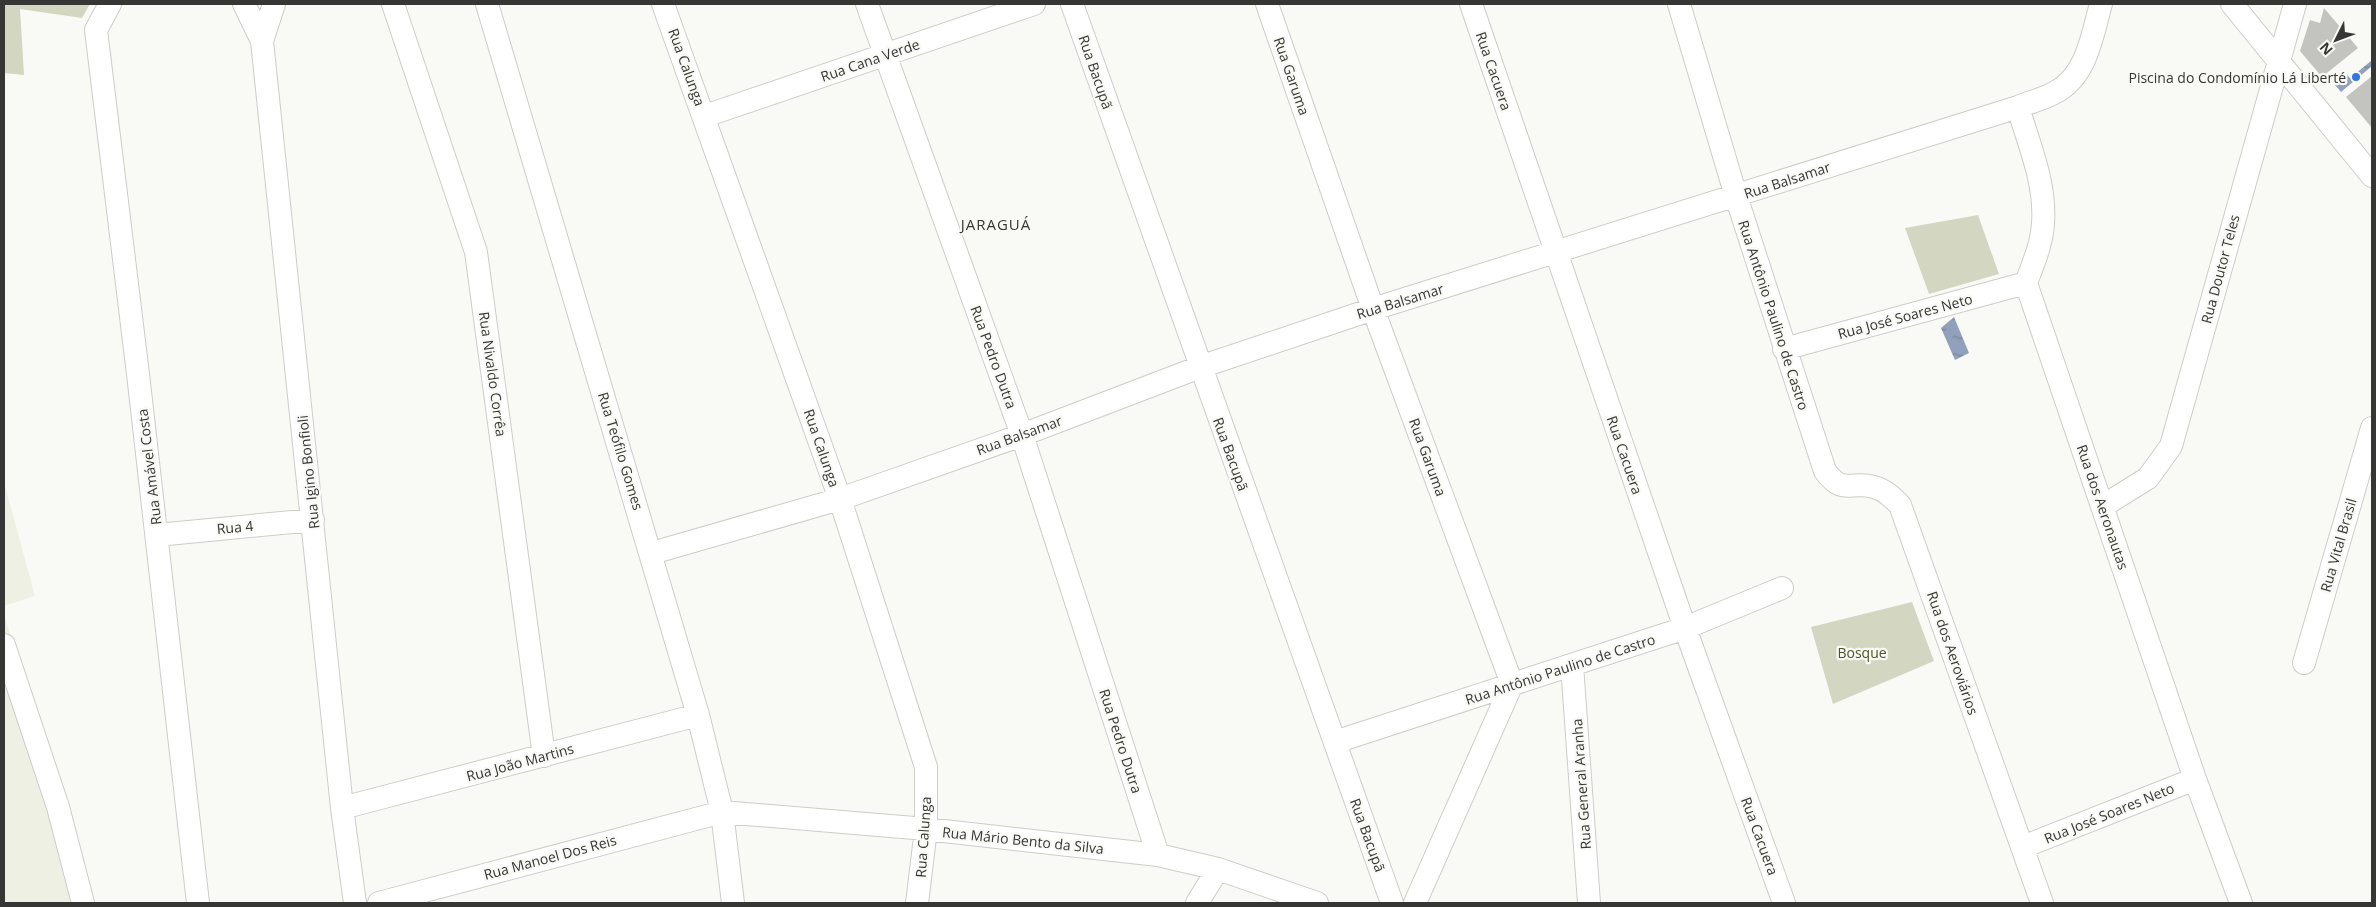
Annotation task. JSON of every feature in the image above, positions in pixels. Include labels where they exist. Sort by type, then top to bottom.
[{"type":"street","name":"Rua Amável Costa","points":[[110,4],[96,30],[157,535],[198,903]]},
{"type":"street","name":"Rua Igino Bonfioli","points":[[244,4],[262,41],[342,808],[355,903]]},
{"type":"street","name":"Rua Igino Bonfioli","points":[[262,41],[274,4]]},
{"type":"street","name":"Rua Nivaldo Corrêa","points":[[393,4],[476,252],[544,756]]},
{"type":"street","name":"Rua Teófilo Gomes","points":[[487,4],[652,553],[698,715],[722,812],[733,903]]},
{"type":"street","name":"Rua Calunga","points":[[663,4],[705,116],[840,499],[926,767],[926,829],[918,903]]},
{"type":"street","name":"Rua Pedro Dutra","points":[[867,4],[1022,435],[1158,855]]},
{"type":"street","name":"Rua Cana Verde","points":[[705,116],[1034,4]]},
{"type":"street","name":"Rua Bacupã","points":[[1072,4],[1392,903]]},
{"type":"street","name":"Rua Garuma","points":[[1267,4],[1373,309],[1512,684]]},
{"type":"street","name":"Rua Cacuera","points":[[1471,4],[1685,628],[1784,903]]},
{"type":"street","name":"Rua Antônio Paulino de Castro","points":[[1679,4],[1736,196],[1818,453]]},
{"type":"street","name":"Rua Balsamar","points":[[652,553],[840,499],[1022,435],[1200,367],[1373,309],[2018,107],[2055,93],[2071,80],[2084,62],[2101,4]]},
{"type":"street","points":[[2232,4],[2372,176]]},
{"type":"street","name":"Rua Doutor Teles","points":[[2103,506],[2148,478],[2171,446],[2278,59],[2295,4]]},
{"type":"street","points":[[2018,107],[2042,188],[2044,224],[2037,254],[2026,283]]},
{"type":"street","name":"Rua dos Aeronautas","points":[[2026,283],[2194,779],[2241,903]]},
{"type":"street","name":"Rua José Soares Neto","points":[[1784,349],[2026,283]]},
{"type":"street","name":"Rua Vital Brasil","points":[[2304,663],[2372,428]]},
{"type":"street","name":"Rua dos Aeroviários","points":[[1818,453],[1825,471],[1833,483],[1844,487],[1872,486],[1887,492],[1900,505],[2042,903]]},
{"type":"street","name":"Rua 4","points":[[157,535],[313,520]]},
{"type":"street","name":"Rua Antônio Paulino de Castro","points":[[1335,742],[1685,628],[1782,588]]},
{"type":"street","points":[[4,645],[58,807],[83,903]]},
{"type":"street","name":"Rua General Aranha","points":[[1572,665],[1589,903]]},
{"type":"street","points":[[1415,903],[1512,684]]},
{"type":"street","name":"Rua João Martins","points":[[342,808],[698,715]]},
{"type":"street","name":"Rua José Soares Neto","points":[[2023,847],[2194,779]]},
{"type":"street","name":"Rua Mário Bento da Silva","points":[[722,812],[926,829],[1158,855],[1218,869],[1317,903]]},
{"type":"street","name":"Rua Manoel Dos Reis","points":[[378,903],[722,812]]},
{"type":"street","points":[[1197,903],[1218,869]]},
{"type":"shaded area","points":[[4,482],[35,596],[4,606]]},
{"type":"shaded area","points":[[4,615],[80,847],[94,903],[4,903]]},
{"type":"green space","points":[[4,4],[90,4],[82,18],[20,9],[24,75],[4,73]]},
{"type":"green space","points":[[1978,215],[1999,274],[1929,294],[1905,228]]},
{"type":"green space","name":"Bosque","points":[[1912,602],[1934,661],[1833,704],[1811,627]]},
{"type":"water","name":"Piscina do Condomínio Lá Liberté","points":[[2371,61],[2372,66],[2341,92],[2335,85],[2347,75],[2350,78]]},
{"type":"water","points":[[1954,317],[1969,353],[1955,360],[1941,328]]},
{"type":"building","points":[[2324,8],[2358,48],[2322,77],[2300,51],[2310,20],[2320,23]]},
{"type":"building","points":[[2372,76],[2372,128],[2346,97]]},
{"type":"place","name":"Piscina do Condomínio Lá Liberté","points":[[2356,77]]},
{"type":"district","name":"JARAGUÁ","points":[[996,224]]}]
